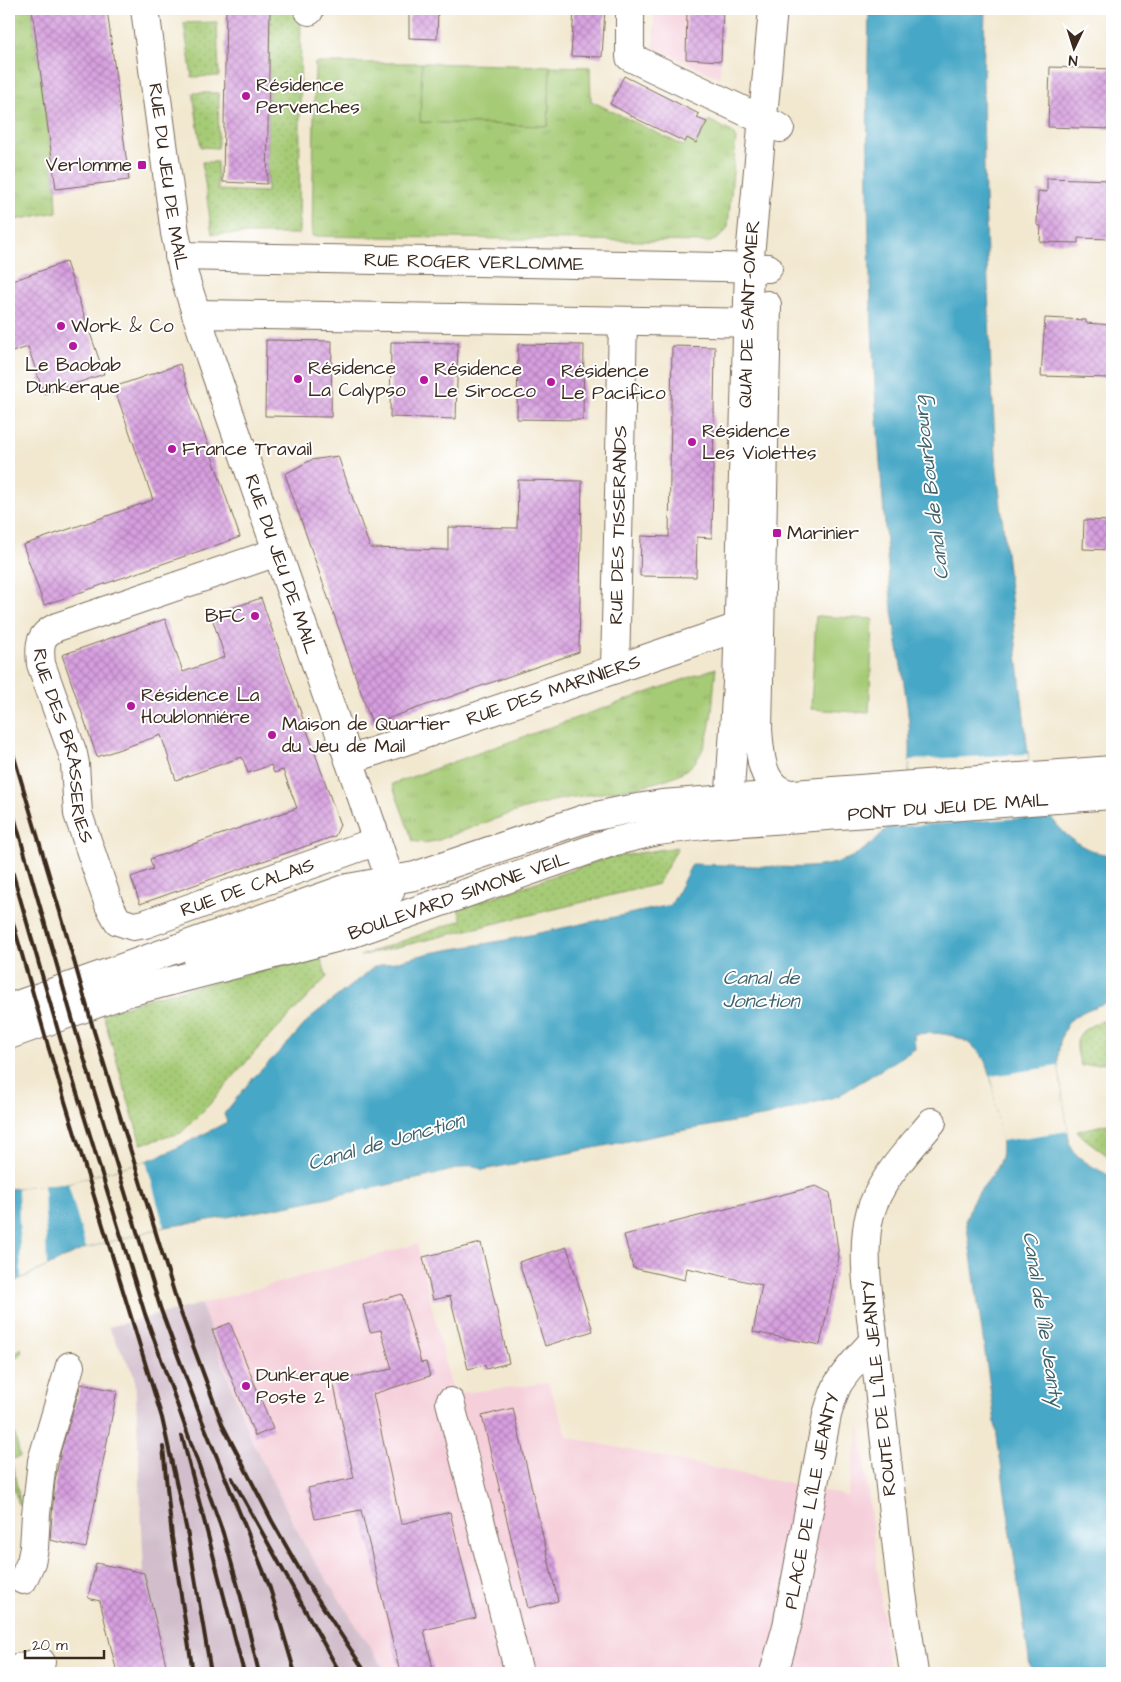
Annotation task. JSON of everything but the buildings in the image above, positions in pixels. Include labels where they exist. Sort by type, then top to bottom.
[{"type":"street","name":"RUE DU JEU DE MAIL","points":[[145,9],[179,256],[196,314],[390,880]]},
{"type":"street","name":"QUAI DE SAINT-OMER","points":[[730,799],[730,771],[749,623],[758,267],[771,124],[773,9]]},
{"type":"street","name":"QUAI DE SAINT-OMER","points":[[771,124],[792,9]]},
{"type":"street","points":[[630,14],[630,57],[771,124]]},
{"type":"street","name":"RUE ROGER VERLOMME","points":[[179,256],[758,267]]},
{"type":"street","points":[[196,314],[757,323]]},
{"type":"street","name":"RUE DES TISSERANDS","points":[[615,669],[623,321]]},
{"type":"street","name":"RUE DES BRASSERIES","points":[[118,921],[109,905],[78,814],[76,764],[42,664],[40,648],[43,637],[46,633],[57,627],[277,552]]},
{"type":"street","name":"QUAI DE SAINT-OMER","points":[[749,623],[762,762],[767,775],[775,787],[784,792],[793,806]]},
{"type":"street","name":"RUE DES MARINIERS","points":[[349,760],[749,623]]},
{"type":"street","name":"PONT DU JEU DE MAIL","points":[[793,806],[1109,783]]},
{"type":"street","points":[[730,799],[734,813],[748,822]]},
{"type":"street","name":"BOULEVARD SIMONE VEIL","points":[[9,1008],[348,888],[406,878],[428,872],[570,823],[600,815],[655,805],[730,799],[793,806]]},
{"type":"street","name":"BOULEVARD SIMONE VEIL","points":[[129,992],[347,934],[612,842],[669,829],[748,822],[793,806]]},
{"type":"street","name":"RUE DE CALAIS","points":[[118,921],[133,926],[145,924],[377,841]]},
{"type":"street","name":"BOULEVARD SIMONE VEIL","points":[[9,1035],[129,992],[232,951],[383,898],[390,892],[390,880]]},
{"type":"street","name":"ROUTE DE L'ÎLE JEANTY","points":[[914,1673],[902,1593],[866,1267],[867,1226],[881,1188],[932,1122]]},
{"type":"street","name":"PLACE DE L'ÎLE JEANTY","points":[[774,1673],[787,1626],[827,1415],[832,1398],[845,1374],[874,1340]]},
{"type":"street","points":[[23,1580],[31,1562],[34,1548],[42,1461],[70,1366]]},
{"type":"street","points":[[450,1402],[519,1673]]},
{"type":"shaded area","points":[[654,9],[723,9],[720,78],[654,48]]},
{"type":"shaded area","points":[[417,1244],[453,1394],[548,1383],[568,1437],[847,1496],[860,1426],[890,1673],[387,1673],[305,1546],[250,1437],[201,1304]]},
{"type":"shaded area","points":[[201,1304],[250,1437],[305,1546],[387,1673],[168,1673],[144,1574],[135,1376],[108,1327]]},
{"type":"green space","points":[[9,9],[32,9],[56,189],[57,212],[9,221]]},
{"type":"green space","points":[[270,9],[301,9],[299,234],[212,234],[202,162],[217,162],[218,190],[267,192]]},
{"type":"green space","points":[[217,22],[219,76],[192,77],[184,23]]},
{"type":"green space","points":[[315,63],[422,63],[421,122],[548,126],[550,66],[590,67],[591,101],[684,146],[688,139],[697,142],[709,120],[732,132],[736,139],[728,226],[721,236],[710,242],[312,236]]},
{"type":"green space","points":[[422,63],[550,66],[548,126],[420,122]]},
{"type":"green space","points":[[193,93],[219,93],[218,148],[201,147]]},
{"type":"green space","points":[[816,616],[873,619],[869,713],[811,709]]},
{"type":"green space","points":[[716,668],[709,731],[701,754],[683,772],[667,779],[628,789],[567,798],[537,805],[436,841],[423,843],[413,841],[392,784]]},
{"type":"green space","points":[[678,847],[658,884],[360,956],[462,920],[458,909],[607,858]]},
{"type":"green space","points":[[320,956],[327,977],[261,1045],[208,1106],[181,1133],[141,1144],[103,1014],[154,997]]},
{"type":"green space","points":[[1112,1017],[1112,1062],[1081,1066],[1077,1042],[1082,1032]]},
{"type":"green space","points":[[1112,1123],[1112,1159],[1077,1131]]},
{"type":"green space","points":[[21,1348],[22,1352],[13,1361],[9,1372],[9,1360]]},
{"type":"green space","points":[[9,1372],[11,1378],[15,1379],[12,1389],[11,1408],[13,1428],[20,1457],[11,1459],[21,1505],[19,1505],[9,1473]]},
{"type":"water","points":[[869,9],[985,9],[983,82],[984,168],[991,373],[997,470],[1029,763],[1043,804],[1058,826],[1077,843],[1088,849],[1112,855],[1112,1000],[1080,1013],[1073,1018],[1065,1028],[1061,1040],[1058,1066],[1070,1146],[1083,1160],[1112,1177],[1112,1673],[1031,1673],[966,1220],[972,1202],[999,1163],[1002,1152],[1001,1134],[993,1086],[987,1064],[972,1045],[951,1036],[927,1033],[914,1034],[915,1049],[838,1096],[768,1116],[674,1132],[483,1170],[472,1165],[426,1177],[261,1211],[164,1227],[86,1248],[9,1284],[9,1189],[68,1183],[146,1161],[169,1152],[227,1122],[224,1114],[252,1079],[311,1017],[374,967],[430,953],[506,940],[671,905],[692,864],[813,867],[836,863],[863,850],[887,828],[900,807],[907,782],[910,755],[906,696],[889,581],[874,359],[868,184]]},
{"type":"pier","points":[[1028,754],[1038,794],[1050,816],[888,827],[899,809],[909,774],[910,760]]},
{"type":"pier","points":[[1058,1066],[1068,1131],[1001,1141],[991,1076]]},
{"type":"pier","points":[[146,1161],[164,1227],[86,1248],[68,1183]]},
{"type":"pier","points":[[44,1185],[47,1266],[21,1278],[18,1188]]},
{"type":"railway","points":[[9,740],[93,1028],[178,1305],[222,1424],[272,1521],[306,1581],[366,1673]]},
{"type":"railway","points":[[9,799],[77,1035],[161,1310],[201,1418],[269,1585],[295,1673]]},
{"type":"railway","points":[[9,860],[61,1041],[145,1314],[223,1533],[259,1673]]},
{"type":"railway","points":[[9,909],[48,1046],[162,1418],[188,1536],[211,1673]]},
{"type":"railway","points":[[182,1436],[244,1673]]},
{"type":"railway","points":[[163,1447],[172,1537],[193,1673]]},
{"type":"railway","points":[[232,1478],[340,1673]]},
{"type":"place","name":"Résidence Pervenches","points":[[246,96]]},
{"type":"place","name":"Verlomme","points":[[142,165]]},
{"type":"place","name":"Work & Co","points":[[61,326]]},
{"type":"place","name":"Le Baobab Dunkerque","points":[[73,346]]},
{"type":"place","name":"Résidence La Calypso","points":[[298,379]]},
{"type":"place","name":"Résidence Le Sirocco","points":[[424,380]]},
{"type":"place","name":"Résidence Le Pacifico","points":[[551,382]]},
{"type":"place","name":"Résidence Les Violettes","points":[[692,442]]},
{"type":"place","name":"France Travail","points":[[172,449]]},
{"type":"place","name":"Marinier","points":[[777,533]]},
{"type":"place","name":"BFC","points":[[255,616]]},
{"type":"place","name":"Résidence La Houblonniére","points":[[131,706]]},
{"type":"place","name":"Maison de Quartier du Jeu de Mail","points":[[272,735]]},
{"type":"place","name":"Dunkerque Poste 2","points":[[246,1386]]},
{"type":"water label","name":"Canal de Bourbourg","points":[[931,488]]},
{"type":"water label","name":"Canal de Jonction","points":[[761,990]]},
{"type":"water label","name":"Canal de Jonction","points":[[386,1142]]},
{"type":"water label","name":"Canal de l'Île Jeanty","points":[[1043,1319]]}]
